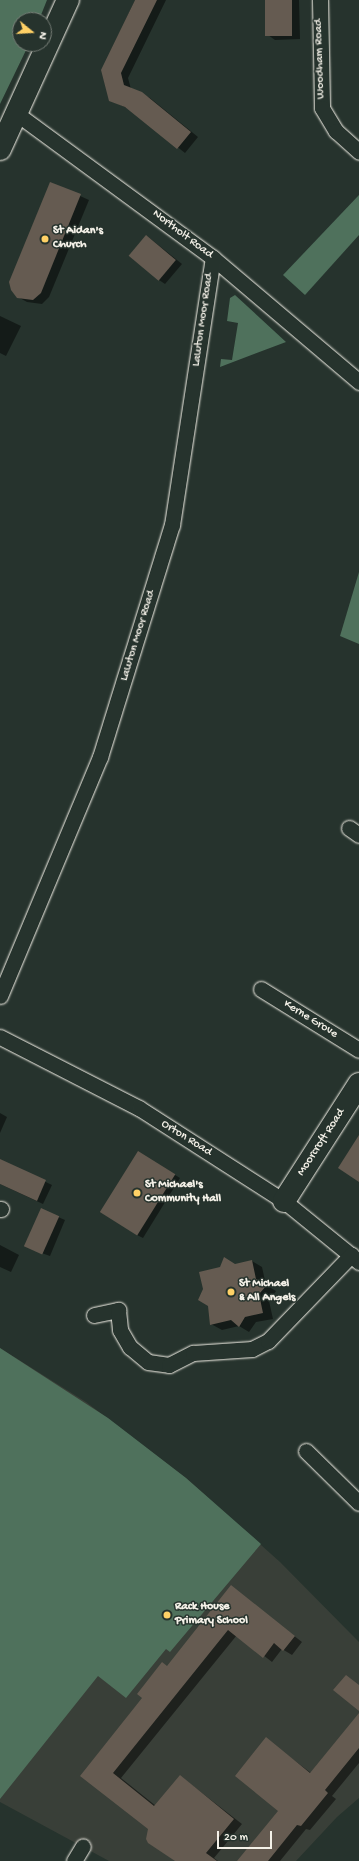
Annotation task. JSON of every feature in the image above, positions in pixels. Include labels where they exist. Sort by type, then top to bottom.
[{"type":"main road","points":[[0,149],[68,0]]},
{"type":"main road","name":"Moorcroft Road","points":[[284,1201],[359,1084]]},
{"type":"street","name":"Woodham Road","points":[[320,0],[322,108],[336,131],[359,152]]},
{"type":"street","name":"Northolt Road","points":[[17,114],[213,258],[359,382]]},
{"type":"street","name":"Lawton Moor Road","points":[[0,996],[100,757],[172,525],[213,258]]},
{"type":"street","name":"Kerne Grove","points":[[261,989],[359,1050]]},
{"type":"street","name":"Orton Road","points":[[0,1037],[138,1108],[284,1201],[355,1258]]},
{"type":"street","points":[[94,1315],[118,1310],[120,1330],[130,1347],[148,1362],[169,1365],[193,1353],[252,1348],[268,1341],[355,1258]]},
{"type":"street","points":[[306,1451],[359,1503]]},
{"type":"street","points":[[74,1861],[82,1846]]},
{"type":"shaded area","name":"Rack House Primary School","points":[[0,1348],[86,1402],[186,1478],[280,1562],[359,1642],[359,1798],[337,1817],[296,1861],[109,1861],[0,1802]]},
{"type":"green space","points":[[0,0],[47,0],[42,12],[12,12],[12,52],[25,52],[0,104]]},
{"type":"green space","points":[[359,195],[359,235],[305,295],[283,275]]},
{"type":"green space","points":[[235,295],[286,342],[220,367],[221,359],[232,360],[238,323],[227,321],[230,298]]},
{"type":"green space","points":[[359,572],[359,644],[340,636]]},
{"type":"green space","points":[[0,1348],[108,1418],[186,1478],[261,1544],[170,1652],[166,1649],[126,1698],[98,1676],[0,1799]]},
{"type":"building","points":[[135,0],[157,0],[121,73],[124,85],[142,92],[191,132],[177,149],[125,107],[109,101],[101,70]]},
{"type":"building","points":[[265,0],[292,0],[292,36],[265,36]]},
{"type":"building","points":[[50,182],[81,194],[41,293],[33,300],[17,298],[11,290],[9,282]]},
{"type":"building","points":[[146,235],[176,260],[159,281],[129,256]]},
{"type":"building","points":[[359,1135],[359,1182],[338,1168]]},
{"type":"building","name":"St Michael's Community Hall","points":[[138,1151],[175,1174],[137,1235],[100,1212]]},
{"type":"building","points":[[0,1159],[46,1180],[37,1201],[0,1184]]},
{"type":"building","points":[[41,1208],[59,1216],[42,1255],[24,1246]]},
{"type":"building","name":"St Michael & All Angels","points":[[224,1257],[235,1264],[252,1260],[256,1279],[267,1285],[259,1294],[263,1313],[245,1317],[239,1327],[231,1320],[210,1325],[208,1306],[198,1300],[203,1289],[199,1272],[220,1267]]},
{"type":"building","points":[[231,1585],[295,1636],[283,1651],[274,1643],[263,1658],[228,1630],[113,1773],[154,1806],[180,1775],[234,1819],[206,1853],[217,1861],[175,1861],[148,1843],[146,1839],[148,1829],[80,1776],[142,1698],[137,1694],[162,1662],[167,1666]]},
{"type":"building","points":[[346,1675],[359,1685],[359,1711],[333,1690]]},
{"type":"building","points":[[359,1713],[359,1748],[325,1790],[328,1793],[301,1826],[297,1825],[268,1861],[237,1861],[278,1811],[235,1776],[266,1737],[310,1773]]},
{"type":"place","name":"St Aidan's Church","points":[[45,239]]},
{"type":"place","name":"St Michael's Community Hall","points":[[137,1193]]},
{"type":"place","name":"St Michael & All Angels","points":[[231,1292]]},
{"type":"place","name":"Rack House Primary School","points":[[167,1615]]}]
